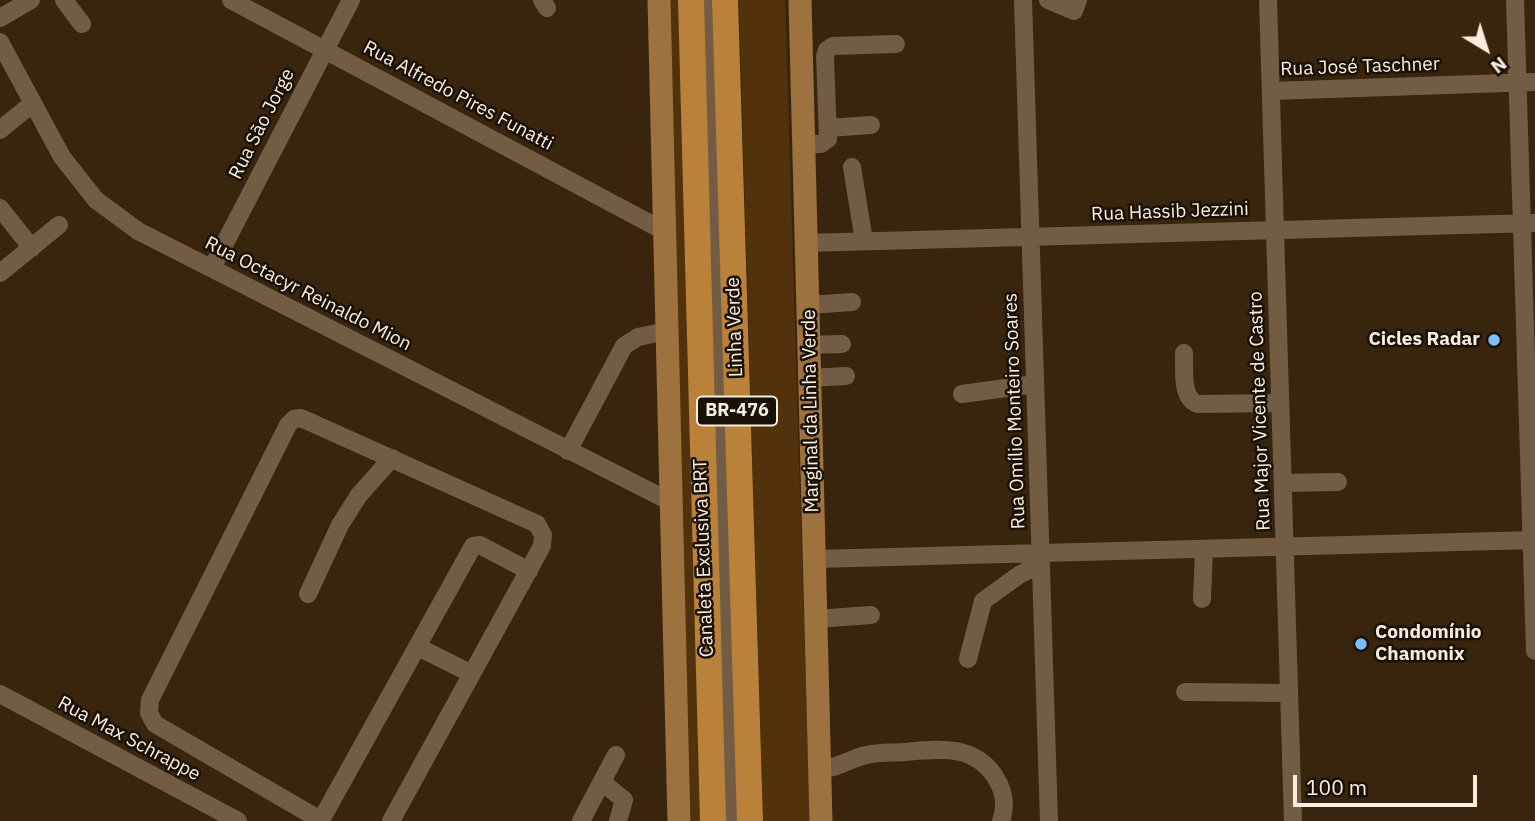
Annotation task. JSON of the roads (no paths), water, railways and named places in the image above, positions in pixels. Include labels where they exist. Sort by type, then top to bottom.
[{"type":"highway","name":"Linha Verde","points":[[691,0],[713,821]]},
{"type":"highway","name":"Linha Verde","points":[[725,0],[750,821]]},
{"type":"main road","points":[[659,0],[679,821]]},
{"type":"main road","name":"Marginal da Linha Verde","points":[[800,0],[821,821]]},
{"type":"street","points":[[0,5],[9,0]]},
{"type":"street","points":[[0,18],[31,0]]},
{"type":"street","points":[[64,0],[82,24]]},
{"type":"street","name":"Rua Alfredo Pires Funatti","points":[[231,0],[251,5],[325,49],[664,231]]},
{"type":"street","name":"Rua São Jorge","points":[[212,268],[351,0]]},
{"type":"street","name":"Canaleta Exclusiva BRT","points":[[708,0],[733,821]]},
{"type":"street","name":"Rua Omílio Monteiro Soares","points":[[1023,0],[1049,821]]},
{"type":"street","points":[[1048,0],[1074,11],[1078,0]]},
{"type":"street","name":"Rua Major Vicente de Castro","points":[[1268,0],[1293,821]]},
{"type":"street","points":[[1515,0],[1526,83],[1535,651]]},
{"type":"street","name":"Rua Octacyr Reinaldo Mion","points":[[0,42],[62,157],[96,200],[138,231],[671,502]]},
{"type":"street","points":[[804,144],[825,142],[828,128],[827,50],[833,46],[896,44]]},
{"type":"street","name":"Rua José Taschner","points":[[1271,91],[1526,83]]},
{"type":"street","points":[[0,130],[33,103]]},
{"type":"street","points":[[828,128],[871,125]]},
{"type":"street","points":[[852,167],[864,241]]},
{"type":"street","points":[[0,208],[32,248]]},
{"type":"street","name":"Rua Hassib Jezzini","points":[[806,243],[1528,224]]},
{"type":"street","points":[[0,274],[60,225]]},
{"type":"street","points":[[808,305],[852,302]]},
{"type":"street","points":[[568,451],[624,346],[638,337],[667,331]]},
{"type":"street","points":[[809,345],[842,344]]},
{"type":"street","points":[[1184,353],[1186,396],[1191,402],[1280,403]]},
{"type":"street","points":[[810,378],[846,376]]},
{"type":"street","points":[[962,394],[1035,384]]},
{"type":"street","points":[[391,821],[472,674],[528,571],[542,545],[543,535],[537,524],[301,418],[294,419],[288,425],[150,700],[149,713],[155,724],[321,820],[473,547],[480,545],[528,571]]},
{"type":"street","points":[[308,594],[340,524],[359,495],[392,458]]},
{"type":"street","points":[[1283,482],[1338,482]]},
{"type":"street","points":[[815,559],[1040,559],[1204,549],[1533,541]]},
{"type":"street","points":[[1202,599],[1204,549]]},
{"type":"street","points":[[968,659],[983,601],[1040,559]]},
{"type":"street","points":[[816,619],[872,615]]},
{"type":"street","points":[[418,647],[472,674]]},
{"type":"street","points":[[1185,692],[1289,693]]},
{"type":"street","name":"Rua Max Schrappe","points":[[0,694],[238,821]]},
{"type":"street","points":[[820,769],[840,766],[867,755],[950,748],[964,751],[989,768],[1002,788],[1005,810],[1001,821]]},
{"type":"street","points":[[581,821],[616,755]]},
{"type":"street","points":[[602,782],[624,800],[618,821]]},
{"type":"place","name":"Cicles Radar","points":[[1494,340]]},
{"type":"place","name":"Condomínio Chamonix","points":[[1361,644]]}]
